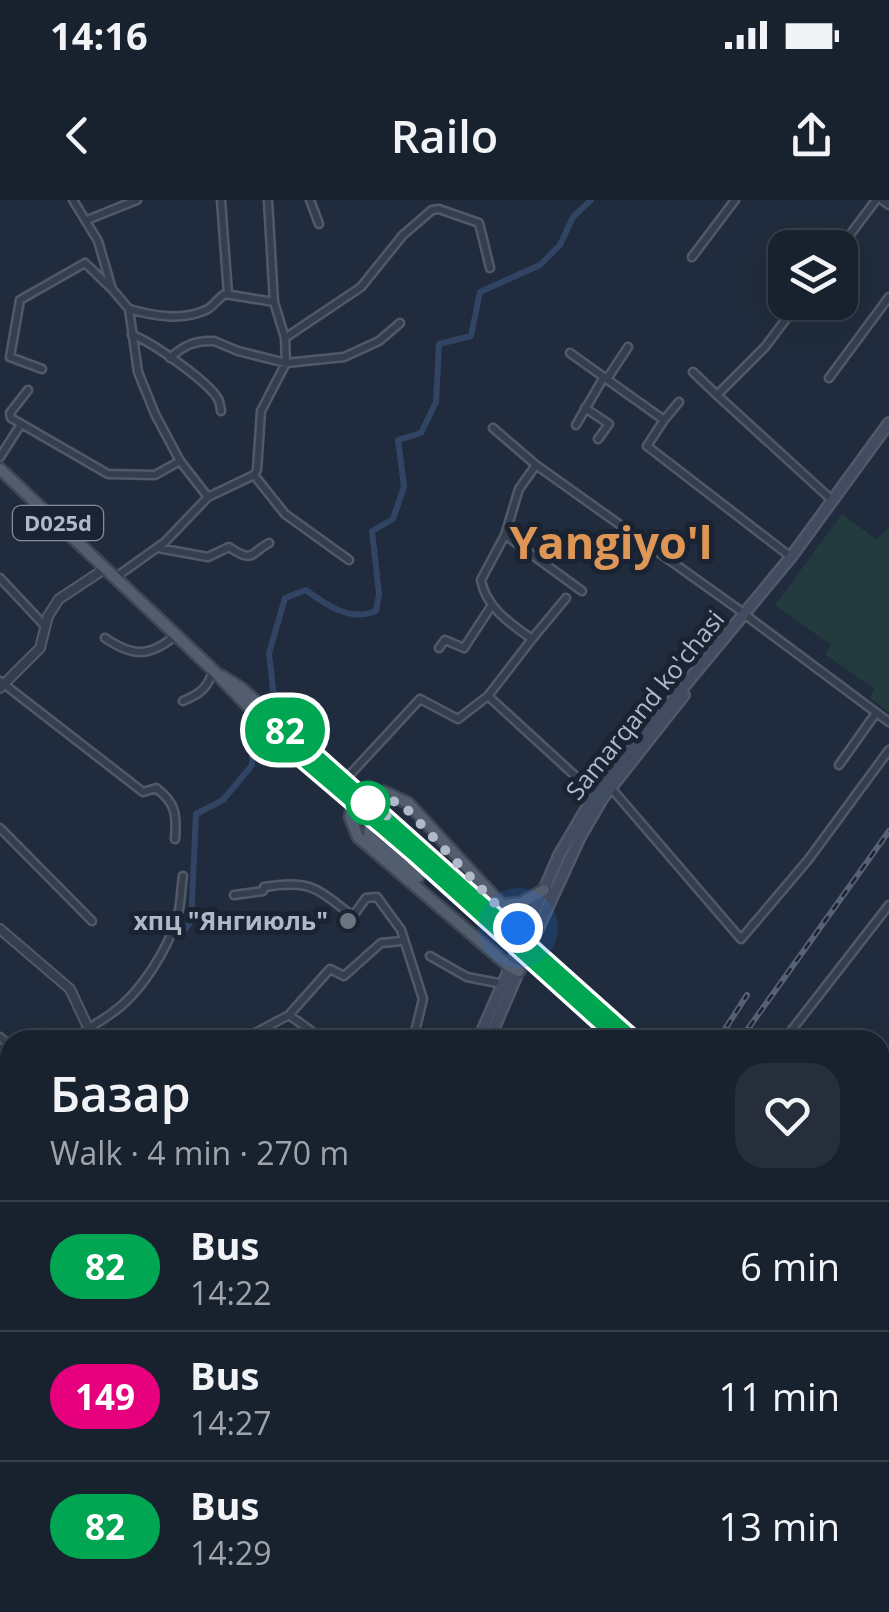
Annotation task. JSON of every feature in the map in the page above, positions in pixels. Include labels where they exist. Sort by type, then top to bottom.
[{"type":"main road","name":"Samarqand ko'chasi","points":[[531,932],[559,855],[595,794],[747,615],[835,502],[889,423]]},
{"type":"main road","name":"Samarqand ko'chasi","points":[[492,1030],[531,932],[610,787],[889,432]]},
{"type":"main road","name":"D025d","points":[[0,469],[175,636],[356,798]]},
{"type":"main road","name":"D025d","points":[[280,732],[344,782],[356,798]]},
{"type":"main road","points":[[356,798],[384,792],[408,803],[531,932]]},
{"type":"main road","points":[[356,798],[622,1030]]},
{"type":"main road","points":[[356,798],[350,814],[358,838],[516,966]]},
{"type":"main road","points":[[516,966],[369,837],[370,828],[383,822],[389,803],[402,804],[531,932]]},
{"type":"main road","points":[[418,851],[610,1030]]},
{"type":"main road","points":[[502,905],[521,904],[544,890]]},
{"type":"main road","name":"Samarqand ko'chasi","points":[[483,1030],[507,987]]},
{"type":"street","points":[[74,200],[103,252],[112,288]]},
{"type":"street","points":[[87,220],[137,200]]},
{"type":"street","points":[[221,200],[228,294]]},
{"type":"street","points":[[310,200],[319,224]]},
{"type":"street","points":[[692,257],[735,200]]},
{"type":"street","points":[[855,230],[879,200],[889,206]]},
{"type":"street","points":[[175,839],[172,800],[156,788],[143,792],[119,777],[1,685],[40,648],[58,599],[157,548],[208,496],[254,475],[259,461],[261,411],[286,363],[285,338],[274,302],[269,201]]},
{"type":"street","points":[[285,338],[361,287],[403,235],[432,210],[480,224],[490,268]]},
{"type":"street","points":[[42,370],[10,357],[20,300],[88,264],[128,309],[138,372],[155,414],[180,461],[208,496]]},
{"type":"street","points":[[128,309],[160,317],[193,313],[206,310],[220,296],[228,294],[274,302]]},
{"type":"street","points":[[829,378],[889,297]]},
{"type":"street","points":[[718,395],[765,348],[786,320]]},
{"type":"street","points":[[170,358],[188,344],[214,340],[238,351],[286,363],[344,357],[379,341],[400,323]]},
{"type":"street","points":[[132,334],[215,394],[221,411]]},
{"type":"street","points":[[576,425],[628,347]]},
{"type":"street","points":[[570,352],[664,420]]},
{"type":"street","points":[[693,372],[835,502]]},
{"type":"street","points":[[28,390],[10,414],[108,474],[155,475],[180,461]]},
{"type":"street","points":[[679,402],[647,446],[791,557]]},
{"type":"street","points":[[586,408],[608,424],[598,439]]},
{"type":"street","points":[[0,457],[21,424]]},
{"type":"street","points":[[493,428],[536,465],[889,722]]},
{"type":"street","points":[[532,639],[492,605],[482,580],[505,535],[519,490],[536,465]]},
{"type":"street","points":[[254,475],[285,514],[350,560]]},
{"type":"street","points":[[505,535],[582,591]]},
{"type":"street","points":[[157,548],[208,557],[229,547],[250,557],[269,544]]},
{"type":"street","points":[[0,578],[45,626]]},
{"type":"street","points":[[344,782],[420,699],[458,718],[488,696],[566,598]]},
{"type":"street","points":[[439,648],[444,640],[464,648],[492,605]]},
{"type":"street","points":[[104,638],[124,651],[139,654],[175,636]]},
{"type":"street","points":[[182,701],[209,685],[213,670]]},
{"type":"street","points":[[488,696],[595,794]]},
{"type":"street","points":[[839,765],[876,713]]},
{"type":"street","points":[[610,787],[741,939],[889,750]]},
{"type":"street","points":[[0,828],[92,921]]},
{"type":"street","points":[[84,1030],[127,999],[165,945],[177,924],[183,876]]},
{"type":"street","points":[[234,895],[294,882],[322,890],[353,916],[366,898],[377,897],[398,925],[423,998],[415,1030]]},
{"type":"street","points":[[792,1030],[889,905]]},
{"type":"street","points":[[0,928],[70,989],[90,1030]]},
{"type":"street","points":[[261,1030],[289,1015],[330,969],[344,976],[381,943],[402,940]]},
{"type":"street","points":[[430,956],[468,977],[507,987]]},
{"type":"street","points":[[289,1015],[310,1030]]},
{"type":"green space","points":[[842,514],[877,540],[889,527],[889,713],[870,698],[874,689],[825,654],[831,645],[775,605]]},
{"type":"waterway","points":[[181,935],[191,921],[196,814],[223,800],[252,765],[253,742],[274,698],[269,653],[285,598],[306,590],[348,613],[376,611],[379,594],[372,531],[393,519],[404,487],[398,440],[421,433],[436,402],[439,344],[471,336],[480,292],[540,265],[560,245],[573,217],[591,200]]},
{"type":"railway","points":[[747,1030],[889,831]]},
{"type":"railway","points":[[724,1030],[747,995]]},
{"type":"bus line","name":"82","points":[[610,1030],[415,854],[278,737],[286,730],[622,1030]]},
{"type":"place","name":"хпц \"Янгиюль\"","points":[[348,921]]},
{"type":"district","name":"Yangiyo'l","points":[[611,543]]},
{"type":"route","points":[[368,803],[364,800],[386,818],[389,803],[402,804],[518,928]]}]
